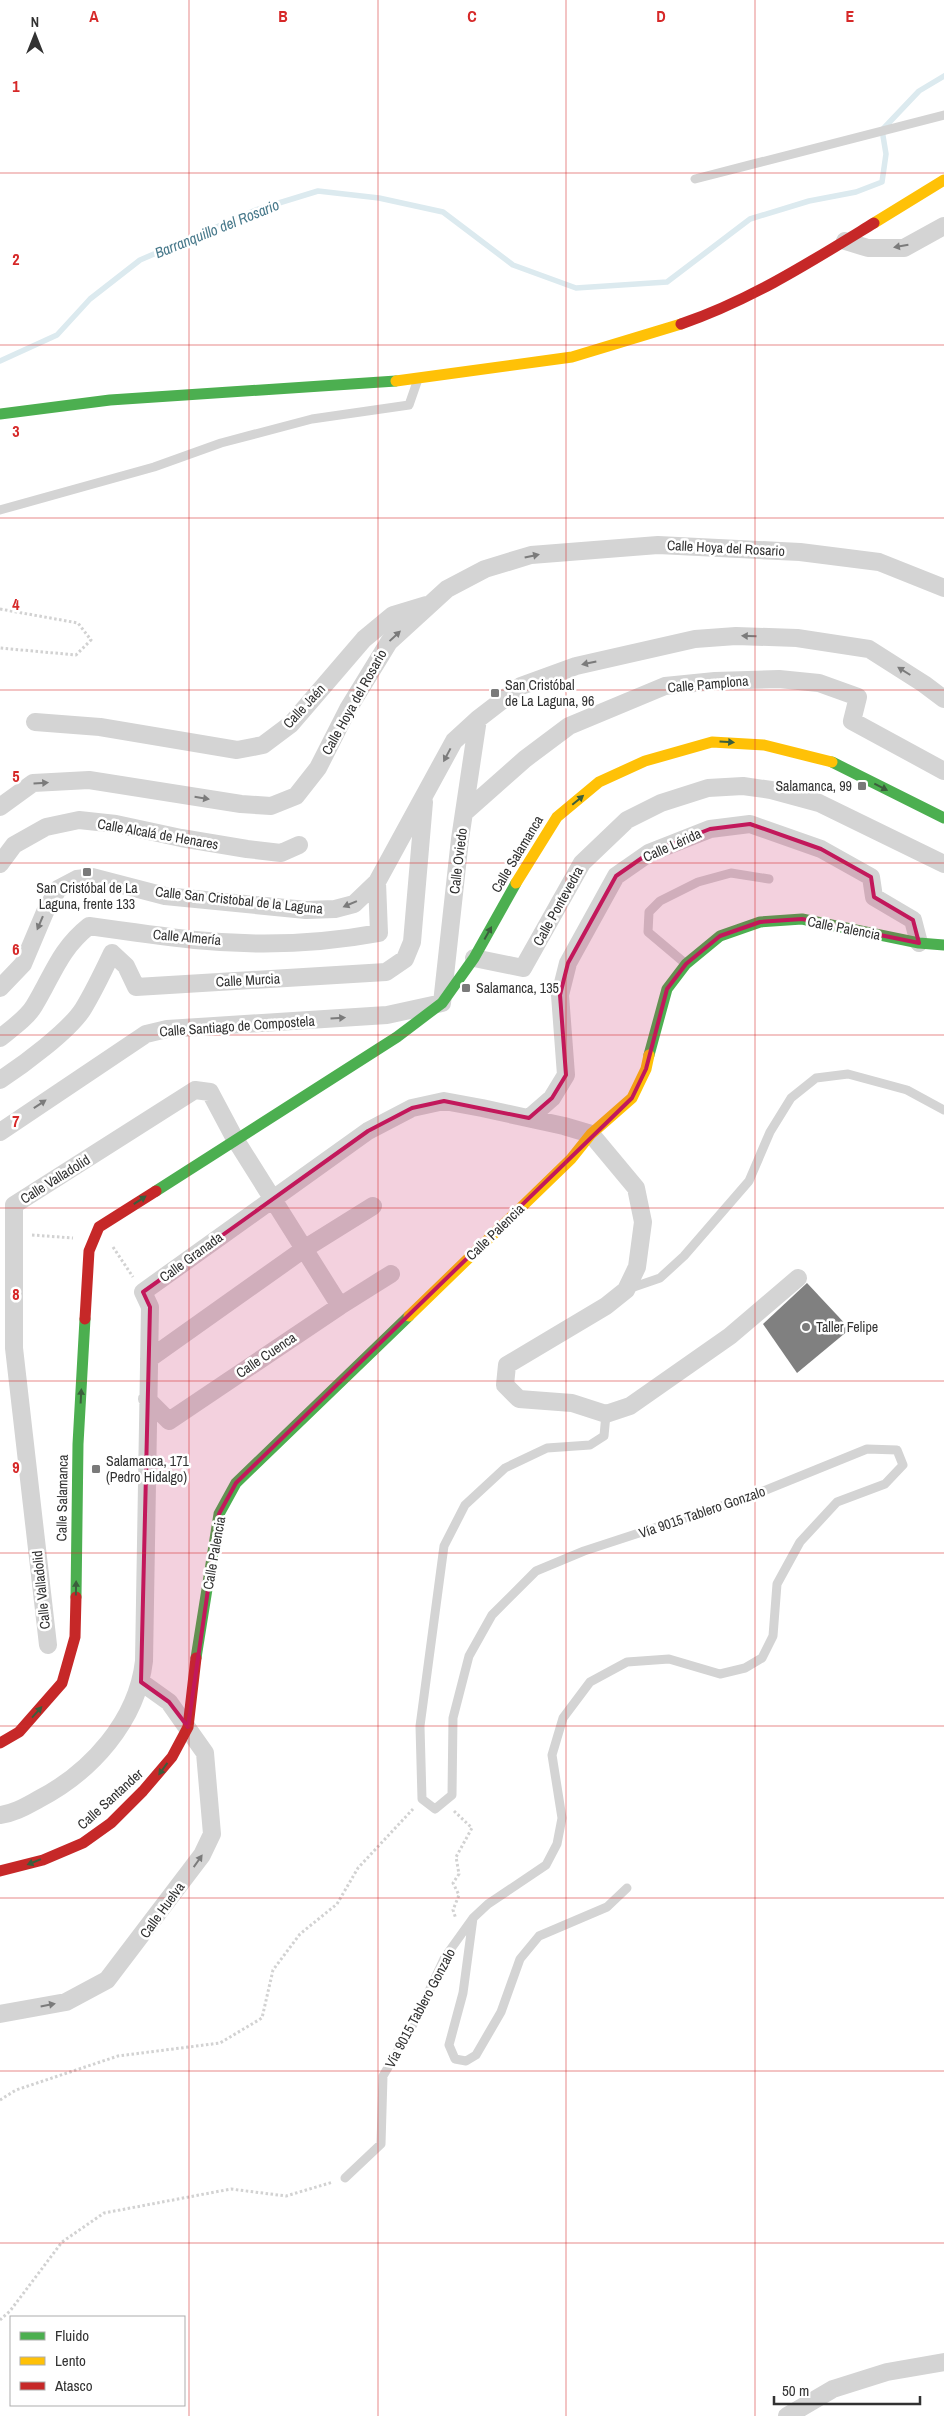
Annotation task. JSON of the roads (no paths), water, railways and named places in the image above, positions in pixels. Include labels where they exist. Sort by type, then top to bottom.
[{"type":"street","points":[[0,414],[110,400],[418,380],[572,357],[643,337],[712,313],[782,279],[944,180]]},
{"type":"street","points":[[845,241],[868,248],[904,248],[944,226]]},
{"type":"street","name":"Calle Hoya del Rosario","points":[[0,807],[33,784],[89,780],[241,804],[271,806],[296,796],[318,768],[348,709],[389,642],[447,589],[485,570],[531,555],[658,545],[800,552],[879,562],[944,588]]},
{"type":"street","name":"Calle Jaén","points":[[35,722],[100,727],[237,750],[262,745],[291,724],[364,638],[393,615],[432,603]]},
{"type":"street","name":"Calle San Cristobal de la Laguna","points":[[0,988],[23,964],[45,912],[58,889],[77,879],[92,877],[165,896],[306,910],[335,909],[354,904],[377,882],[454,741],[478,719],[520,686],[576,666],[695,639],[736,636],[797,638],[869,649],[944,699]]},
{"type":"street","name":"Calle Pamplona","points":[[464,812],[525,759],[569,726],[665,686],[715,681],[779,678],[819,683],[858,697],[852,721],[944,771]]},
{"type":"street","name":"Calle Oviedo","points":[[442,1003],[464,812],[478,719]]},
{"type":"street","name":"Calle Salamanca","points":[[0,1743],[19,1732],[62,1683],[75,1637],[78,1444],[89,1251],[99,1227],[397,1036],[442,1003],[474,958],[524,868],[557,817],[599,782],[655,758],[712,742],[764,745],[827,759],[944,818]]},
{"type":"street","name":"Calle Pontevedra","points":[[474,958],[523,968],[582,862],[627,820],[661,802],[708,788],[743,786],[762,788],[819,804],[944,864]]},
{"type":"street","name":"Calle Murcia","points":[[0,1080],[16,1070],[52,1040],[82,1010],[112,953],[126,966],[136,987],[386,972],[405,959],[412,942],[425,796]]},
{"type":"street","name":"Calle Alcalá de Henares","points":[[0,864],[14,845],[46,827],[79,820],[116,824],[181,838],[281,853],[300,845]]},
{"type":"street","name":"Calle Lérida","points":[[529,1118],[552,1098],[566,1075],[560,995],[568,963],[616,876],[649,853],[710,829],[750,824],[821,849],[871,877],[874,897],[913,920],[919,943]]},
{"type":"street","name":"Calle Almería","points":[[0,1038],[33,1008],[53,968],[72,939],[89,926],[197,940],[272,943],[347,939],[379,933],[377,882]]},
{"type":"street","name":"Calle Palencia","points":[[188,1727],[190,1697],[219,1514],[236,1483],[571,1159],[591,1134],[632,1098],[646,1070],[654,1030],[667,989],[686,964],[720,936],[760,922],[802,919],[919,943],[944,945]]},
{"type":"street","name":"Calle Santiago de Compostela","points":[[0,1132],[146,1034],[167,1030],[387,1015],[442,1003]]},
{"type":"street","name":"Calle Valladolid","points":[[48,1645],[14,1348],[14,1205],[195,1090],[210,1092],[235,1139],[340,1306]]},
{"type":"street","name":"Calle Granada","points":[[149,1359],[150,1307],[144,1292],[272,1198],[368,1131],[412,1108],[444,1101],[529,1118],[591,1134]]},
{"type":"street","points":[[591,1134],[636,1188],[643,1222],[636,1267],[626,1290],[606,1306],[507,1364],[505,1385],[518,1399],[572,1403],[606,1414],[630,1406],[730,1336],[798,1278]]},
{"type":"street","points":[[0,1815],[12,1814],[62,1787],[104,1750],[141,1682],[144,1661],[149,1359],[304,1249],[373,1206]]},
{"type":"street","name":"Calle Cuenca","points":[[147,1399],[169,1421],[391,1274]]},
{"type":"street","points":[[141,1682],[169,1702],[188,1727]]},
{"type":"street","name":"Calle Santander","points":[[0,1871],[20,1868],[84,1843],[126,1808],[158,1776],[177,1749],[188,1727]]},
{"type":"street","name":"Calle Huelva","points":[[0,2014],[66,2002],[107,1980],[202,1855],[212,1834],[205,1752],[188,1727]]},
{"type":"street","points":[[786,2416],[833,2389],[887,2372],[944,2362]]},
{"type":"lane","points":[[695,178],[944,115]]},
{"type":"lane","points":[[0,510],[154,467],[221,443],[312,419],[409,405],[418,380]]},
{"type":"lane","points":[[686,964],[648,932],[649,912],[660,901],[698,882],[731,873],[768,879]]},
{"type":"lane","points":[[626,1290],[660,1278],[684,1256],[749,1181],[770,1132],[791,1098],[816,1078],[848,1074],[907,1090],[944,1110]]},
{"type":"lane","name":"Vía 9015 Tablero Gonzalo","points":[[345,2178],[381,2144],[383,2076],[416,2021],[445,1956],[473,1918],[488,1904],[546,1865],[557,1844],[562,1818],[552,1755],[563,1718],[590,1682],[627,1662],[669,1659],[720,1674],[745,1668],[762,1658],[772,1636],[777,1584],[800,1542],[837,1502],[885,1484],[903,1465],[897,1450],[867,1449],[746,1498],[584,1551],[536,1572],[492,1615],[469,1656],[453,1718],[452,1794],[435,1809],[422,1799],[420,1726],[444,1546],[465,1505],[505,1468],[547,1448],[590,1445],[604,1436],[606,1414]]},
{"type":"lane","name":"Vía 9015 Tablero Gonzalo","points":[[473,1918],[463,1993],[449,2045],[455,2059],[466,2061],[476,2055],[501,2012],[520,1960],[540,1936],[607,1906],[627,1888]]},
{"type":"waterway","name":"Barranquillo del Rosario","points":[[0,361],[57,335],[90,299],[140,260],[256,210],[318,191],[379,198],[443,212],[513,265],[576,288],[667,282],[750,219],[809,201],[856,192],[882,182],[886,154],[882,130],[919,91],[944,76]]},
{"type":"place","name":"San Cristóbal de La Laguna, 96","points":[[495,693]]},
{"type":"place","name":"Salamanca, 99","points":[[862,786]]},
{"type":"place","name":"San Cristóbal de La Laguna, frente 133","points":[[87,872]]},
{"type":"place","name":"Salamanca, 135","points":[[466,988]]},
{"type":"place","name":"Taller Felipe","points":[[806,1327]]},
{"type":"place","name":"Salamanca, 171 (Pedro Hidalgo)","points":[[96,1469]]}]
